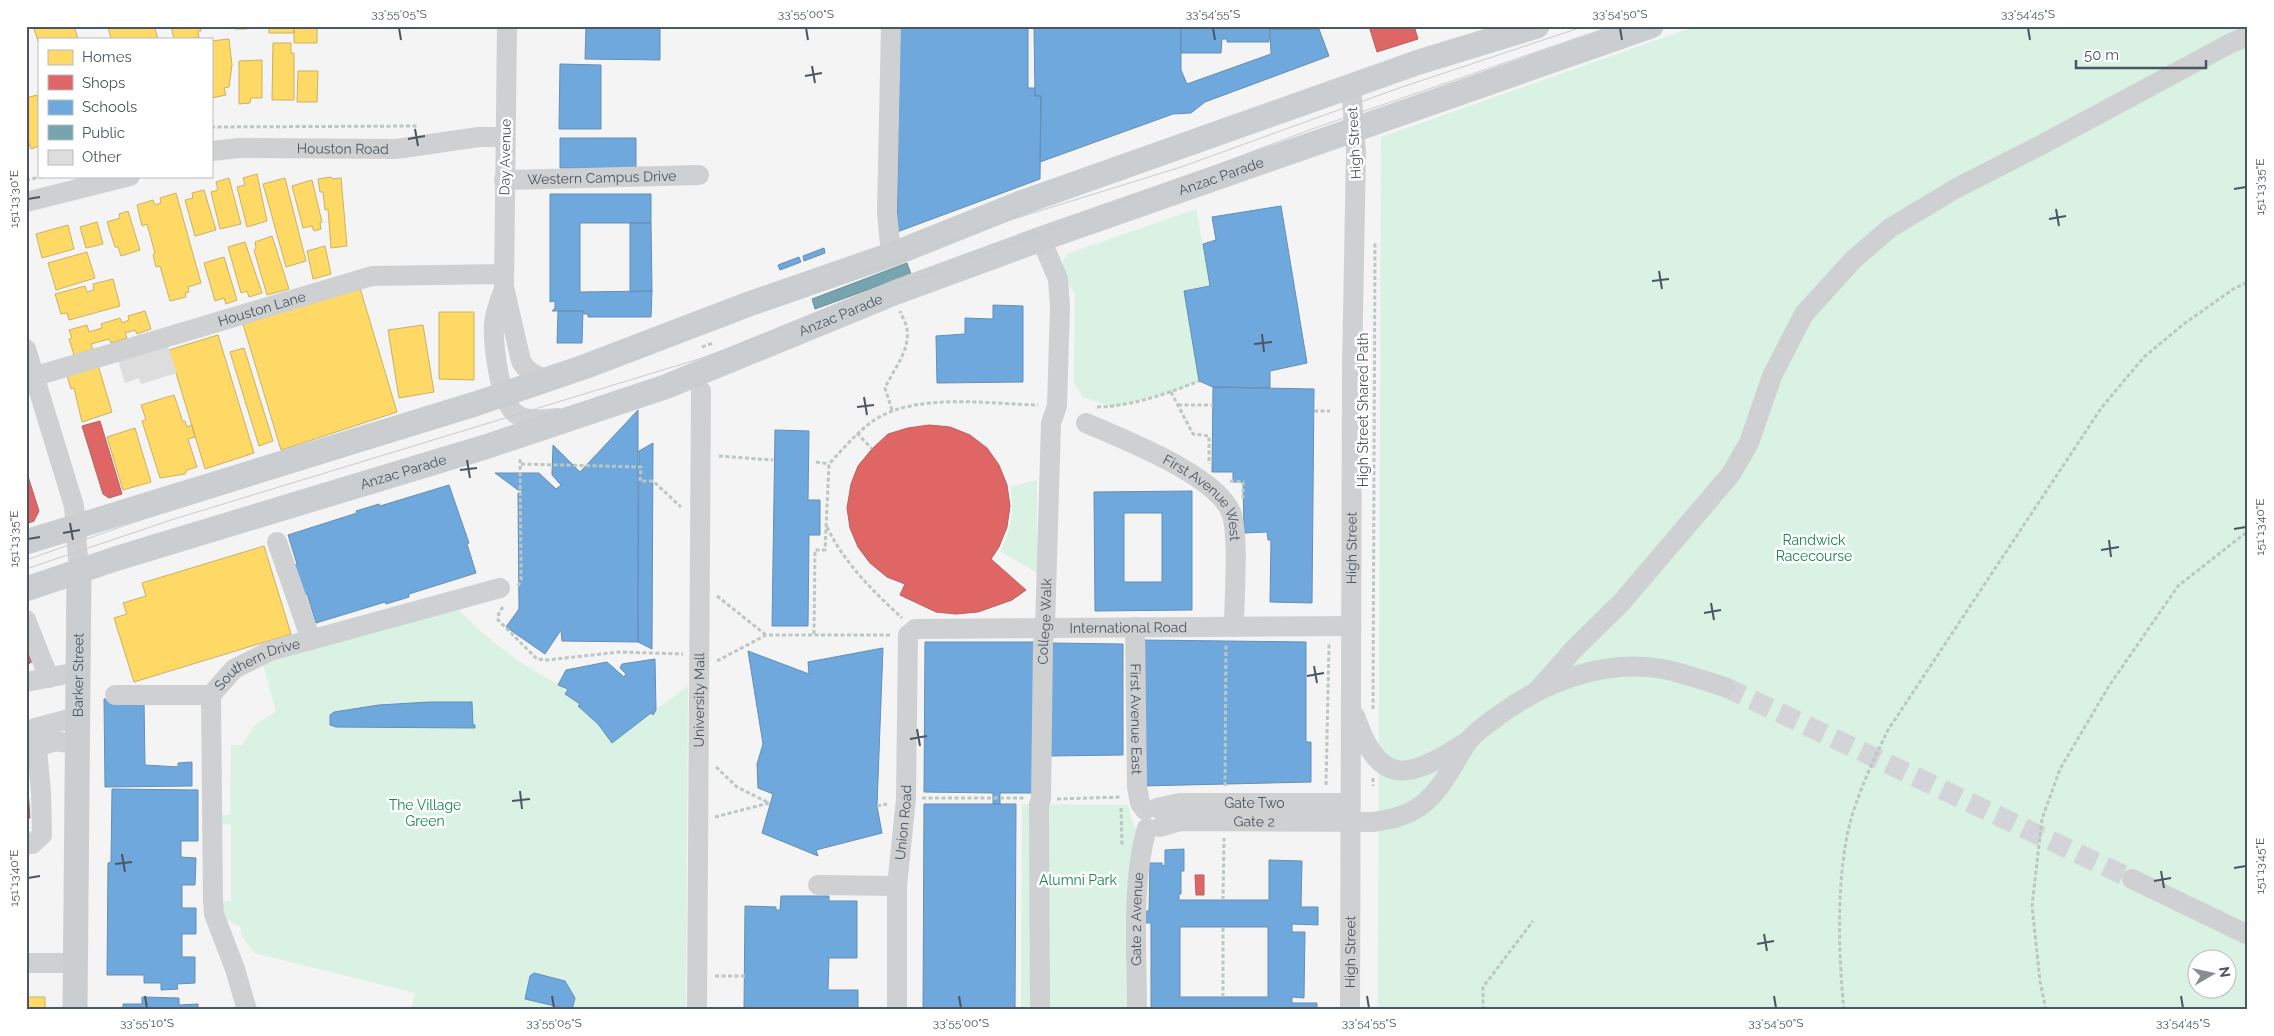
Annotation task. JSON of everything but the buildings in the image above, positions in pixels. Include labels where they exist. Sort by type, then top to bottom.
[{"type":"main road","points":[[26,542],[504,394],[584,367],[749,304],[891,255],[1018,204],[1419,62],[1537,26]]},
{"type":"main road","name":"Anzac Parade","points":[[26,589],[580,416],[704,372],[894,293],[1041,239],[1354,128],[1651,26]]},
{"type":"main road","name":"Barker Street","points":[[75,1010],[77,672],[80,571]]},
{"type":"street","name":"Day Avenue","points":[[506,26],[504,281],[521,361],[530,372],[547,379]]},
{"type":"street","points":[[891,26],[887,212],[891,255]]},
{"type":"street","points":[[1536,692],[1574,649],[1621,603],[1731,474],[1749,443],[1772,376],[1804,314],[1853,260],[1890,228],[1955,188],[2043,144],[2231,43],[2248,36]]},
{"type":"street","name":"High Street","points":[[1350,1010],[1352,369],[1356,152],[1351,86]]},
{"type":"street","name":"Houston Road","points":[[212,151],[240,148],[396,149],[479,137],[505,137]]},
{"type":"street","name":"Western Campus Drive","points":[[504,180],[699,175]]},
{"type":"street","points":[[26,202],[122,178]]},
{"type":"street","name":"College Walk","points":[[1040,1010],[1039,804],[1042,799],[1043,643],[1051,423],[1057,406],[1060,306],[1058,279],[1041,239]]},
{"type":"street","name":"Houston Lane","points":[[30,378],[372,276],[504,281]]},
{"type":"street","name":"Day Avenue","points":[[504,281],[494,321],[494,329],[497,358],[508,405],[516,414],[528,419],[580,416]]},
{"type":"street","name":"Barker Street","points":[[26,349],[30,378],[72,498],[77,525],[80,571]]},
{"type":"street","name":"University Mall","points":[[697,1010],[698,747],[708,658],[700,586],[701,391]]},
{"type":"street","name":"First Avenue West","points":[[1090,415],[1213,488],[1225,500],[1232,516],[1234,536],[1230,634]]},
{"type":"street","points":[[277,542],[311,640]]},
{"type":"street","name":"Southern Drive","points":[[247,1010],[235,969],[214,914],[211,696],[234,669],[270,651],[509,592]]},
{"type":"street","points":[[26,620],[49,678]]},
{"type":"street","name":"International Road","points":[[911,632],[1135,627],[1230,634],[1351,626]]},
{"type":"street","name":"First Avenue East","points":[[1135,627],[1137,787],[1140,803],[1152,818]]},
{"type":"street","name":"Union Road","points":[[897,1010],[897,886],[906,798],[911,632]]},
{"type":"street","points":[[1351,704],[1361,736],[1373,756],[1385,766],[1397,770],[1410,771],[1422,768],[1468,740],[1501,713],[1536,692],[1570,677],[1599,670],[1630,667],[1662,669],[1725,688]]},
{"type":"street","points":[[26,682],[77,672]]},
{"type":"street","points":[[116,695],[211,696]]},
{"type":"street","points":[[37,739],[77,717]]},
{"type":"street","points":[[37,739],[77,745]]},
{"type":"street","points":[[26,844],[32,844],[42,836],[37,739]]},
{"type":"street","name":"Gate Two","points":[[1152,818],[1180,802],[1350,813],[1373,822],[1392,819],[1412,812],[1423,805],[1442,784],[1468,740]]},
{"type":"street","name":"Gate 2 Avenue","points":[[1137,1010],[1140,853],[1152,818]]},
{"type":"street","points":[[2132,879],[2248,935]]},
{"type":"street","points":[[818,885],[897,886]]},
{"type":"street","points":[[26,963],[75,963]]},
{"type":"path","points":[[212,127],[420,126]]},
{"type":"path","name":"High Street Shared Path","points":[[1373,716],[1375,235]]},
{"type":"path","points":[[1844,1010],[1840,969],[1843,864],[1854,812],[1866,776],[1888,730],[2102,407],[2144,358],[2184,323],[2235,288],[2248,282]]},
{"type":"path","points":[[892,410],[885,388],[894,368],[904,354],[907,330],[894,293]]},
{"type":"path","points":[[1090,415],[1171,392],[1200,380]]},
{"type":"path","points":[[1171,392],[1193,434],[1209,436],[1209,473]]},
{"type":"path","points":[[814,634],[815,550],[825,550],[829,464],[857,433],[874,420],[892,410],[907,406],[947,403],[1057,406]]},
{"type":"path","points":[[1178,405],[1213,405]]},
{"type":"path","points":[[1314,411],[1330,411]]},
{"type":"path","points":[[857,433],[872,449]]},
{"type":"path","points":[[717,455],[773,460]]},
{"type":"path","points":[[520,457],[521,580],[509,592],[498,612],[498,620],[537,659],[547,660],[619,652],[708,658],[766,634],[911,632]]},
{"type":"path","points":[[816,462],[829,464]]},
{"type":"path","points":[[521,464],[640,467],[640,481],[653,481],[689,514],[700,531]]},
{"type":"path","points":[[826,527],[837,546],[865,582],[911,632]]},
{"type":"path","points":[[2046,1010],[2040,981],[2032,906],[2042,819],[2060,769],[2109,686],[2178,586],[2248,530]]},
{"type":"path","points":[[700,586],[711,591],[766,634]]},
{"type":"path","points":[[1326,785],[1329,626]]},
{"type":"path","points":[[1225,789],[1230,634]]},
{"type":"path","points":[[698,747],[737,787],[769,803],[698,821]]},
{"type":"path","points":[[906,798],[1018,798]]},
{"type":"path","points":[[1121,798],[1122,853],[1140,853]]},
{"type":"path","points":[[1223,900],[1224,832]]},
{"type":"path","points":[[1483,1010],[1483,987],[1533,920]]},
{"type":"path","points":[[1223,927],[1223,997]]},
{"type":"path","points":[[697,975],[745,976]]},
{"type":"green space","name":"Randwick Racecourse","points":[[1701,26],[2248,26],[2248,1010],[1378,1010],[1381,137],[1682,31]]},
{"type":"green space","points":[[1196,209],[1210,286],[1184,291],[1199,381],[1171,392],[1113,407],[1083,397],[1074,383],[1075,294],[1063,277],[1063,261],[1067,254]]},
{"type":"green space","points":[[1037,480],[1037,573],[1000,551],[1011,520],[1010,487]]},
{"type":"green space","name":"The Village Green","points":[[457,608],[509,654],[537,673],[568,689],[565,694],[580,704],[579,706],[598,724],[612,743],[651,713],[653,715],[656,710],[688,685],[686,1010],[411,1010],[415,993],[254,953],[242,936],[240,927],[223,917],[218,901],[231,901],[231,824],[218,825],[218,816],[230,815],[231,745],[242,745],[255,725],[276,711],[263,664]]},
{"type":"green space","name":"Alumni Park","points":[[1022,804],[1128,805],[1132,821],[1138,833],[1130,1010],[1021,1010]]},
{"type":"tunnel","points":[[1725,687],[2132,879]]},
{"type":"tram line","points":[[26,560],[135,522],[508,405],[991,226],[1181,167],[1399,88],[1585,26]]},
{"type":"tram line","points":[[26,569],[174,519],[702,358],[1312,129],[1612,26]]}]
